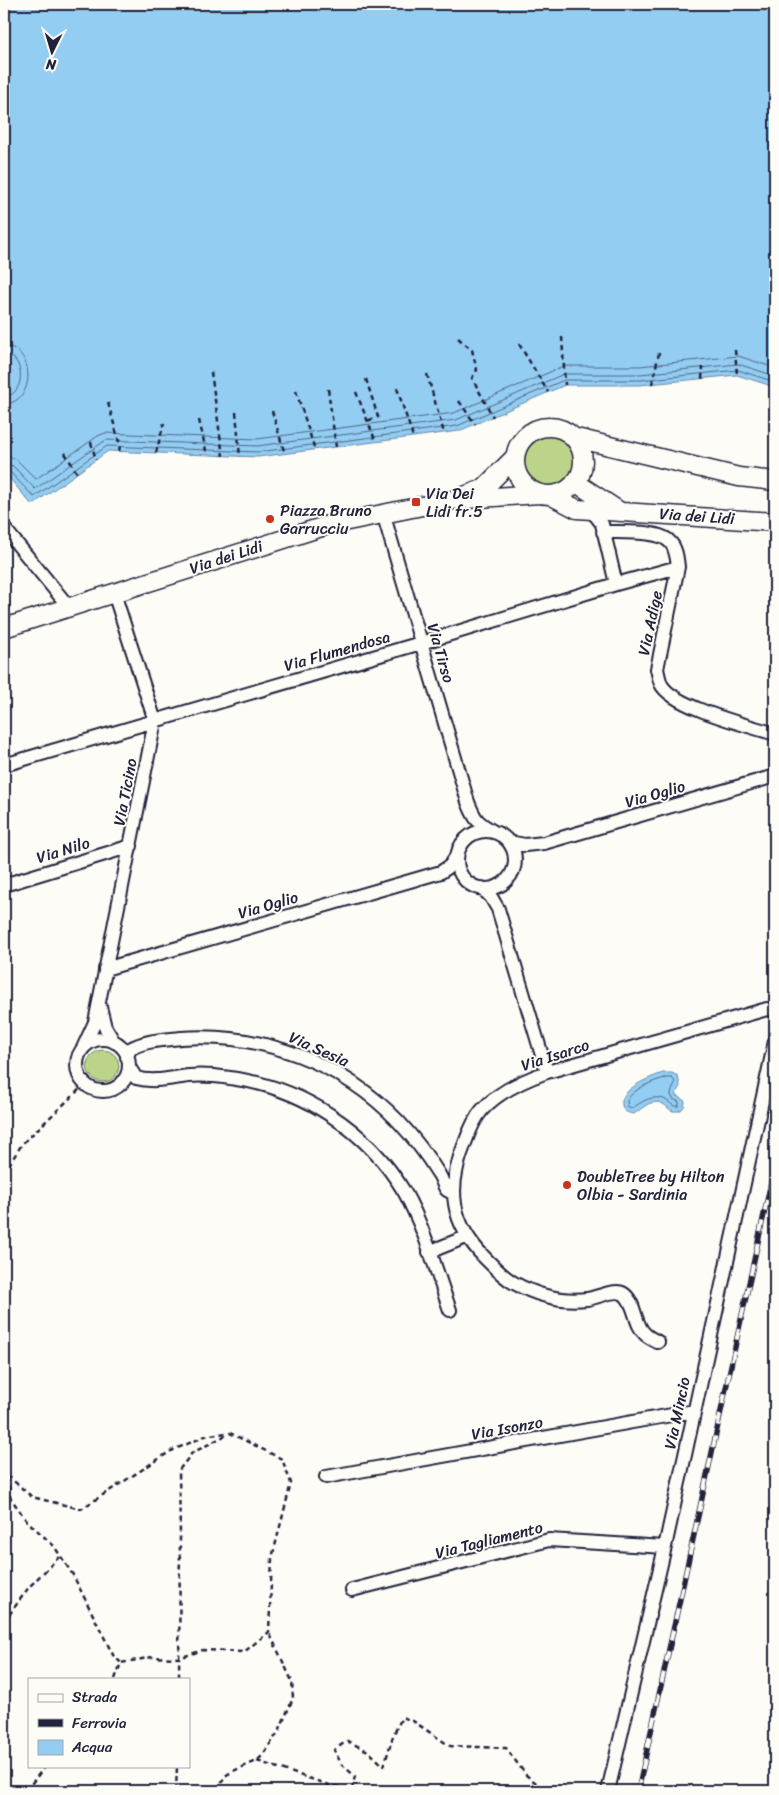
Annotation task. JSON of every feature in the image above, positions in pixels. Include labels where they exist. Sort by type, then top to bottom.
[{"type":"main road","points":[[572,437],[580,447],[583,460],[581,472],[575,482],[564,492],[545,494],[524,484],[516,469],[515,457],[523,440],[538,429],[556,428],[572,437],[624,450],[738,477],[775,481]]},
{"type":"main road","points":[[583,460],[615,450],[624,450]]},
{"type":"main road","name":"Via dei Lidi","points":[[452,500],[483,489],[515,457]]},
{"type":"main road","name":"Via dei Lidi","points":[[575,482],[619,511]]},
{"type":"main road","name":"Via dei Lidi","points":[[4,628],[328,525],[452,500],[545,494],[578,509],[775,522]]},
{"type":"street","points":[[588,509],[602,524],[616,584]]},
{"type":"street","name":"Via Tirso","points":[[383,513],[468,802]]},
{"type":"street","points":[[4,528],[64,601],[64,608]]},
{"type":"street","name":"Via Adige","points":[[603,532],[656,534],[669,541],[676,553],[678,567],[657,669],[661,685],[674,697],[698,710],[775,734]]},
{"type":"street","name":"Via Flumendosa","points":[[4,765],[678,567]]},
{"type":"street","name":"Via Ticino","points":[[84,1048],[99,1002],[104,969],[131,846],[155,722],[114,593]]},
{"type":"street","name":"Via Oglio","points":[[544,843],[775,776]]},
{"type":"street","points":[[468,802],[474,817],[482,825],[509,842],[514,851],[516,862]]},
{"type":"street","points":[[467,838],[470,826],[468,802]]},
{"type":"street","points":[[494,832],[484,831],[475,833],[467,838],[461,846],[458,856],[458,865],[462,875],[469,883],[482,888],[492,888],[501,885],[508,879],[516,862],[526,853],[544,843]]},
{"type":"street","points":[[509,842],[525,845],[544,843]]},
{"type":"street","name":"Via Nilo","points":[[4,885],[131,846]]},
{"type":"street","points":[[441,872],[450,866],[458,856]]},
{"type":"street","points":[[441,872],[462,875]]},
{"type":"street","name":"Via Oglio","points":[[104,969],[441,872]]},
{"type":"street","points":[[498,909],[501,885]]},
{"type":"street","points":[[482,888],[491,897],[498,909],[547,1072]]},
{"type":"street","points":[[99,1002],[105,1027],[114,1042],[124,1051],[136,1078],[154,1081],[187,1076],[207,1076],[250,1081],[276,1088],[304,1099],[326,1112],[363,1139],[405,1193],[416,1216],[450,1310]]},
{"type":"street","name":"Via Isarco","points":[[658,1342],[644,1334],[628,1299],[622,1293],[616,1292],[587,1299],[565,1299],[542,1295],[514,1283],[497,1271],[466,1237],[457,1216],[454,1194],[456,1172],[461,1152],[470,1129],[482,1110],[510,1088],[526,1080],[547,1072],[767,1008],[775,1010]]},
{"type":"street","name":"Via Sesia","points":[[128,1062],[130,1049],[140,1044],[165,1040],[207,1038],[240,1040],[268,1045],[304,1057],[333,1070],[378,1100],[421,1149],[439,1174],[448,1191],[454,1194]]},
{"type":"street","points":[[114,1042],[106,1039],[90,1042],[79,1054],[76,1062],[77,1070],[84,1084],[100,1092],[116,1088],[123,1083],[127,1076],[128,1062]]},
{"type":"street","name":"Via Mincio","points":[[608,1791],[665,1547],[775,1041]]},
{"type":"street","points":[[429,1252],[466,1237]]},
{"type":"street","name":"Via Isonzo","points":[[326,1476],[694,1411]]},
{"type":"street","name":"Via Tagliamento","points":[[352,1590],[549,1540],[665,1547]]},
{"type":"path","points":[[562,337],[564,385]]},
{"type":"path","points":[[458,338],[472,350],[477,370],[472,378],[493,417]]},
{"type":"path","points":[[519,344],[548,392]]},
{"type":"path","points":[[735,350],[737,375]]},
{"type":"path","points":[[652,384],[659,352]]},
{"type":"path","points":[[702,379],[703,366]]},
{"type":"path","points":[[211,372],[223,456]]},
{"type":"path","points":[[772,386],[775,372]]},
{"type":"path","points":[[427,374],[444,433]]},
{"type":"path","points":[[366,378],[378,417],[367,421]]},
{"type":"path","points":[[397,388],[413,437]]},
{"type":"path","points":[[328,389],[336,447]]},
{"type":"path","points":[[296,391],[315,450]]},
{"type":"path","points":[[356,392],[376,442]]},
{"type":"path","points":[[459,402],[475,424]]},
{"type":"path","points":[[108,403],[120,445],[119,452]]},
{"type":"path","points":[[272,411],[285,454]]},
{"type":"path","points":[[236,412],[240,457]]},
{"type":"path","points":[[199,420],[207,455]]},
{"type":"path","points":[[156,453],[164,422]]},
{"type":"path","points":[[91,442],[96,460]]},
{"type":"path","points":[[66,453],[77,473]]},
{"type":"path","points":[[4,1172],[22,1144],[84,1084]]},
{"type":"path","points":[[179,1678],[179,1470],[192,1453],[230,1433]]},
{"type":"path","points":[[8,1476],[32,1497],[81,1509],[171,1451],[208,1435],[230,1433],[282,1459],[290,1483],[272,1558],[269,1632],[292,1681],[292,1698],[279,1731],[257,1761],[225,1776],[217,1791]]},
{"type":"path","points":[[4,1467],[8,1476],[10,1497],[26,1520],[54,1546],[73,1575],[113,1656],[121,1663]]},
{"type":"path","points":[[4,1622],[29,1587],[60,1556]]},
{"type":"path","points":[[121,1663],[152,1657],[179,1658],[203,1650],[244,1652],[269,1632]]},
{"type":"path","points":[[115,1678],[121,1663]]},
{"type":"path","points":[[257,1761],[329,1785],[352,1789],[355,1776],[342,1765],[334,1750],[347,1742],[368,1751],[384,1766],[393,1736],[402,1717],[413,1721],[450,1746],[506,1748],[526,1775],[540,1786],[563,1787],[579,1791]]},
{"type":"path","points":[[26,1791],[43,1768]]},
{"type":"path","points":[[176,1791],[177,1768]]},
{"type":"green space","points":[[543,434],[553,434],[563,438],[571,446],[575,461],[571,476],[563,484],[553,488],[543,488],[533,484],[525,476],[521,466],[521,456],[525,446],[533,438]]},
{"type":"green space","points":[[103,1050],[109,1051],[114,1055],[118,1060],[118,1072],[114,1077],[109,1081],[103,1082],[97,1081],[92,1077],[88,1072],[87,1066],[88,1060],[92,1055],[97,1051]]},
{"type":"water","points":[[4,4],[775,4],[775,387],[737,375],[640,385],[565,385],[459,431],[258,457],[108,451],[32,505],[4,472],[4,388],[10,380],[4,355]]},
{"type":"water","points":[[663,1073],[672,1073],[678,1076],[680,1086],[675,1095],[685,1101],[682,1109],[673,1111],[659,1102],[655,1102],[647,1104],[634,1114],[625,1111],[622,1099],[630,1089],[651,1077]]},
{"type":"railway","points":[[638,1791],[775,1164]]},
{"type":"place","name":"Via Dei Lidi fr.5","points":[[416,502]]},
{"type":"place","name":"Piazza Bruno Garrucciu","points":[[270,519]]},
{"type":"place","name":"DoubleTree by Hilton Olbia - Sardinia","points":[[567,1185]]}]
